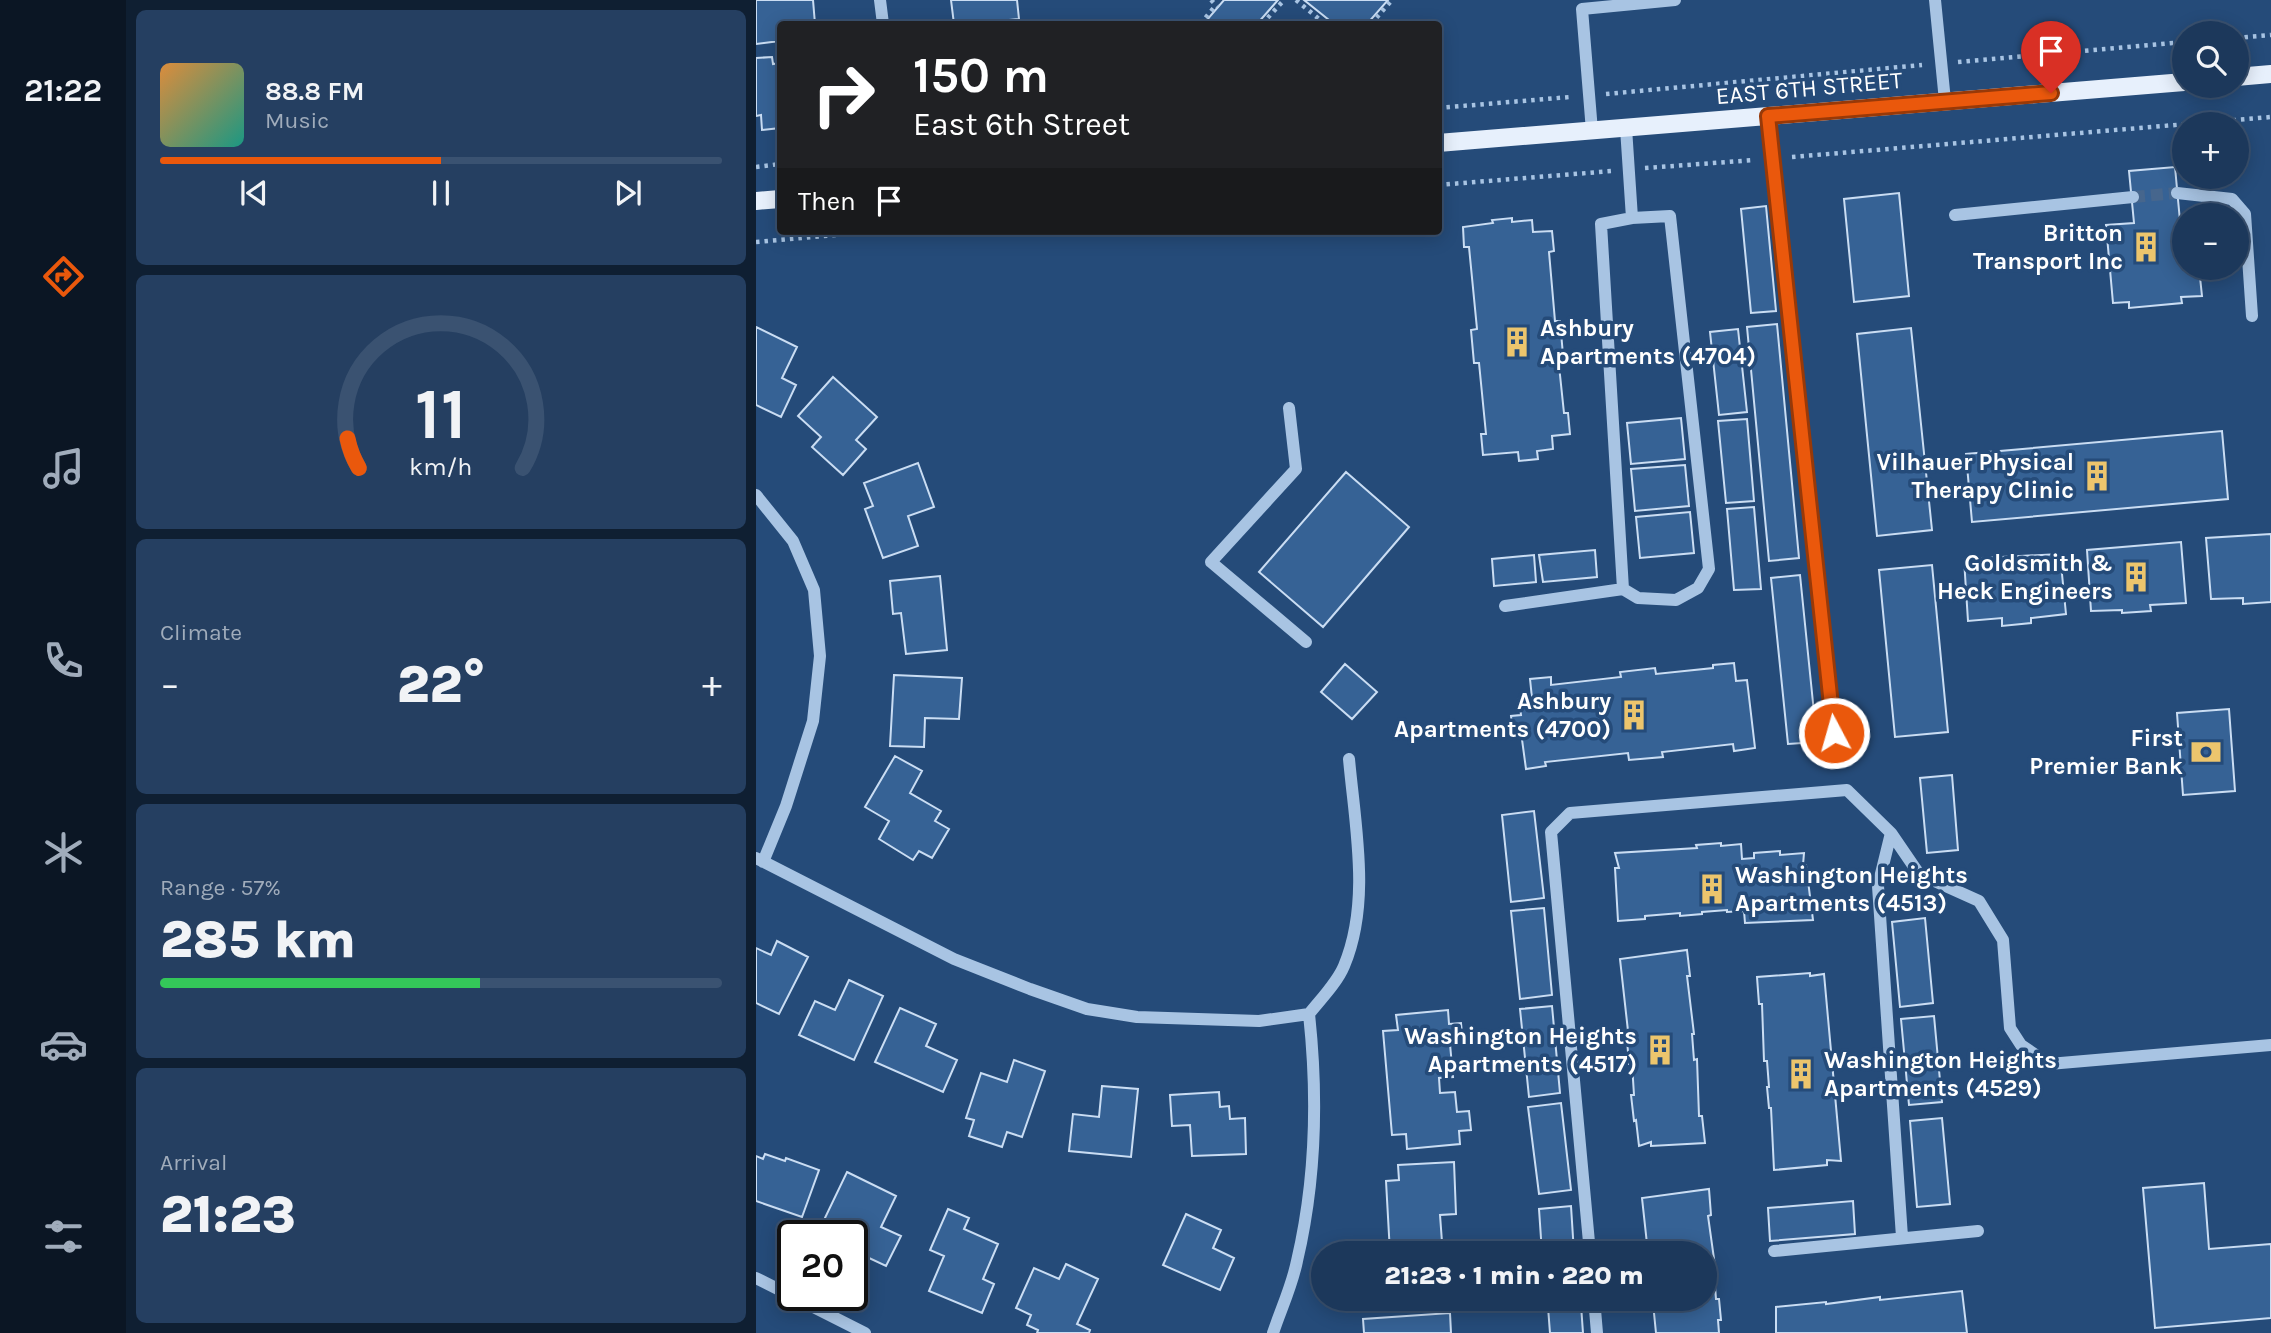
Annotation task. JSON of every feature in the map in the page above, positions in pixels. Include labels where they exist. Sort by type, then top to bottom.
[{"type":"main road","points":[[2249,76],[2271,74]]},
{"type":"main road","name":"EAST 6TH STREET","points":[[1442,144],[2172,83]]},
{"type":"main road","points":[[756,201],[777,199]]},
{"type":"street","points":[[880,0],[883,21]]},
{"type":"street","points":[[1592,131],[1581,4],[1675,0]]},
{"type":"street","points":[[1935,0],[1945,101]]},
{"type":"street","points":[[1768,116],[1834,733]]},
{"type":"street","points":[[1626,128],[1632,218]]},
{"type":"street","points":[[2177,193],[2231,199],[2245,214],[2252,316]]},
{"type":"street","points":[[1955,215],[2133,197]]},
{"type":"street","points":[[1506,606],[1623,589],[1638,598],[1676,600],[1698,588],[1709,569],[1671,216],[1632,218],[1601,224],[1623,589]]},
{"type":"street","points":[[1289,408],[1296,469],[1211,562],[1306,642]]},
{"type":"street","points":[[756,495],[793,541],[814,590],[820,656],[813,721],[786,806],[760,860],[954,959],[1087,1009],[1137,1017],[1259,1021],[1309,1014]]},
{"type":"street","points":[[1273,1333],[1297,1264],[1311,1192],[1315,1115],[1314,1055],[1309,1014],[1343,969],[1357,928],[1359,877],[1349,759]]},
{"type":"street","points":[[1589,1241],[1551,832],[1570,813],[1847,790],[1891,833],[1919,874],[1979,901],[2003,940],[2010,1028],[2021,1045],[2049,1063],[2271,1045]]},
{"type":"street","points":[[1891,833],[1878,886],[1902,1237]]},
{"type":"street","points":[[1774,1251],[1978,1230]]},
{"type":"street","points":[[756,1278],[865,1333]]},
{"type":"street","points":[[1595,1311],[1597,1333]]},
{"type":"path","points":[[1203,21],[1217,6],[1211,0]]},
{"type":"path","points":[[1265,21],[1284,0]]},
{"type":"path","points":[[1296,0],[1321,21]]},
{"type":"path","points":[[1374,21],[1392,0]]},
{"type":"path","points":[[2249,37],[2271,35]]},
{"type":"path","points":[[1442,108],[2172,43]]},
{"type":"path","points":[[1442,185],[2271,117]]},
{"type":"path","points":[[756,167],[777,164]]},
{"type":"path","points":[[756,242],[836,235]]},
{"type":"building","points":[[756,0],[813,0],[815,21],[777,21],[777,41],[756,44]]},
{"type":"building","points":[[951,0],[1017,0],[1019,19],[954,21]]},
{"type":"building","points":[[1224,0],[1278,0],[1260,21],[1206,21]]},
{"type":"building","points":[[1304,0],[1388,0],[1370,21],[1330,21]]},
{"type":"building","points":[[772,57],[773,64],[777,63],[777,128],[762,130],[761,115],[756,116],[756,58]]},
{"type":"building","name":"Britton Transport Inc","points":[[2172,167],[2172,189],[2177,189],[2178,203],[2172,203],[2172,280],[2200,280],[2202,296],[2181,297],[2182,303],[2129,308],[2129,302],[2113,303],[2106,225],[2134,223],[2129,171]]},
{"type":"building","points":[[1899,193],[1909,296],[1854,302],[1844,199]]},
{"type":"building","points":[[1766,206],[1776,311],[1751,313],[1741,209]]},
{"type":"building","name":"Ashbury Apartments (4704)","points":[[1512,218],[1512,222],[1532,220],[1533,232],[1552,231],[1554,251],[1549,252],[1555,321],[1560,321],[1563,355],[1558,356],[1564,413],[1568,413],[1570,434],[1552,436],[1553,449],[1537,451],[1538,459],[1519,461],[1518,452],[1483,455],[1481,434],[1486,434],[1479,363],[1474,363],[1471,330],[1477,329],[1469,247],[1464,247],[1463,227]]},
{"type":"building","points":[[1777,324],[1799,558],[1769,561],[1747,327]]},
{"type":"building","points":[[756,327],[797,347],[782,378],[796,385],[781,417],[756,405]]},
{"type":"building","points":[[1911,328],[1932,530],[1877,536],[1857,334]]},
{"type":"building","points":[[1738,329],[1747,412],[1719,415],[1710,332]]},
{"type":"building","points":[[833,377],[877,417],[856,440],[866,449],[843,475],[812,447],[821,437],[798,416]]},
{"type":"building","points":[[1681,418],[1685,459],[1631,464],[1627,423]]},
{"type":"building","points":[[1747,419],[1754,501],[1726,503],[1718,421]]},
{"type":"building","name":"Vilhauer Physical Therapy Clinic","points":[[2222,431],[2228,499],[1972,522],[1966,454]]},
{"type":"building","points":[[918,463],[934,507],[908,516],[918,546],[883,558],[865,509],[873,506],[864,483]]},
{"type":"building","points":[[1685,465],[1689,506],[1635,511],[1631,469]]},
{"type":"building","points":[[1346,472],[1409,527],[1323,627],[1259,572]]},
{"type":"building","points":[[1754,507],[1761,589],[1734,590],[1727,509]]},
{"type":"building","points":[[1690,512],[1694,553],[1640,558],[1636,517]]},
{"type":"building","points":[[2271,534],[2271,602],[2243,604],[2243,598],[2211,599],[2206,538]]},
{"type":"building","name":"Goldsmith & Heck Engineers","points":[[2181,542],[2186,603],[2150,605],[2151,611],[2091,611],[2087,550]]},
{"type":"building","points":[[1595,550],[1597,577],[1543,582],[1539,555]]},
{"type":"building","points":[[2060,554],[2066,614],[2031,618],[2031,623],[2002,626],[2002,618],[1968,621],[1964,559]]},
{"type":"building","points":[[1534,555],[1536,582],[1494,586],[1492,559]]},
{"type":"building","points":[[1932,565],[1948,732],[1895,737],[1879,570]]},
{"type":"building","points":[[1800,575],[1817,742],[1788,744],[1771,578]]},
{"type":"building","points":[[940,576],[947,650],[906,654],[901,613],[893,614],[890,581]]},
{"type":"building","name":"Ashbury Apartments (4700)","points":[[1734,663],[1736,681],[1747,680],[1755,748],[1734,751],[1733,744],[1662,752],[1663,757],[1629,760],[1628,753],[1545,762],[1546,766],[1526,769],[1521,732],[1513,733],[1511,716],[1521,715],[1519,699],[1532,698],[1530,679],[1551,677],[1551,685],[1621,677],[1620,672],[1655,668],[1656,674]]},
{"type":"building","points":[[1345,664],[1377,692],[1352,719],[1321,692]]},
{"type":"building","points":[[894,675],[962,678],[959,719],[925,718],[924,747],[890,746]]},
{"type":"building","name":"First Premier Bank","points":[[2229,709],[2235,791],[2183,795],[2177,713]]},
{"type":"building","points":[[895,756],[922,771],[910,793],[941,811],[935,821],[949,829],[932,858],[919,851],[913,860],[879,839],[889,821],[865,807]]},
{"type":"building","points":[[1952,775],[1958,850],[1927,853],[1920,778]]},
{"type":"building","points":[[1534,811],[1544,898],[1511,902],[1502,815]]},
{"type":"building","name":"Washington Heights Apartments (4513)","points":[[1721,843],[1721,846],[1741,844],[1742,859],[1754,858],[1754,853],[1804,853],[1803,865],[1806,865],[1813,920],[1745,923],[1744,911],[1727,910],[1680,916],[1680,913],[1645,916],[1645,919],[1618,921],[1615,868],[1619,868],[1615,853],[1697,848],[1696,845]]},
{"type":"building","points":[[1544,908],[1552,995],[1520,999],[1511,911]]},
{"type":"building","points":[[1925,918],[1933,1003],[1900,1007],[1892,922]]},
{"type":"building","points":[[777,941],[808,957],[779,1014],[756,1003],[756,948],[771,955]]},
{"type":"building","name":"Washington Heights Apartments (4517)","points":[[1687,950],[1694,1060],[1697,1059],[1699,1116],[1702,1116],[1705,1143],[1651,1146],[1651,1142],[1639,1146],[1631,1095],[1634,1095],[1632,1064],[1629,1064],[1620,959]]},
{"type":"building","name":"Washington Heights Apartments (4529)","points":[[1810,973],[1810,976],[1824,974],[1841,1161],[1827,1160],[1827,1165],[1774,1170],[1767,1061],[1764,1061],[1762,1004],[1759,1004],[1757,977]]},
{"type":"building","points":[[849,980],[883,996],[854,1060],[799,1035],[815,1001],[835,1010]]},
{"type":"building","points":[[1552,1006],[1560,1093],[1529,1097],[1520,1009]]},
{"type":"building","points":[[900,1008],[936,1024],[926,1046],[957,1060],[943,1092],[875,1062]]},
{"type":"building","points":[[1448,1010],[1449,1024],[1461,1023],[1463,1043],[1450,1044],[1453,1077],[1439,1078],[1440,1093],[1455,1092],[1457,1112],[1469,1111],[1471,1130],[1459,1131],[1460,1144],[1407,1149],[1406,1134],[1392,1135],[1383,1031],[1398,1030],[1396,1015]]},
{"type":"building","points":[[1934,1016],[1942,1102],[1909,1105],[1901,1019]]},
{"type":"building","points":[[1014,1060],[1045,1071],[1022,1137],[1007,1132],[1002,1147],[969,1136],[974,1120],[966,1118],[981,1073],[1007,1082]]},
{"type":"building","points":[[1102,1086],[1138,1089],[1131,1157],[1069,1151],[1073,1114],[1099,1117]]},
{"type":"building","points":[[1219,1092],[1220,1107],[1229,1106],[1230,1119],[1245,1118],[1246,1154],[1192,1156],[1190,1125],[1172,1126],[1170,1095]]},
{"type":"building","points":[[1561,1103],[1571,1190],[1539,1194],[1528,1107]]},
{"type":"building","points":[[1942,1118],[1950,1204],[1917,1207],[1910,1121]]},
{"type":"building","points":[[765,1154],[785,1161],[786,1158],[819,1170],[802,1217],[756,1201],[756,1156],[763,1159]]},
{"type":"building","points":[[1454,1162],[1456,1214],[1440,1215],[1442,1241],[1389,1241],[1386,1181],[1399,1180],[1398,1165]]},
{"type":"building","points":[[847,1172],[896,1196],[881,1227],[901,1236],[886,1266],[868,1258],[868,1220],[824,1220]]},
{"type":"building","points":[[2204,1183],[2209,1249],[2271,1244],[2271,1318],[2155,1328],[2143,1188]]},
{"type":"building","points":[[1709,1189],[1711,1215],[1708,1216],[1712,1241],[1647,1241],[1642,1198]]},
{"type":"building","points":[[1853,1201],[1855,1234],[1770,1241],[1768,1208]]},
{"type":"building","points":[[1571,1206],[1573,1241],[1541,1241],[1539,1209]]},
{"type":"building","points":[[948,1209],[969,1218],[964,1229],[998,1244],[983,1279],[994,1284],[982,1313],[929,1291],[944,1256],[930,1250]]},
{"type":"building","points":[[1186,1214],[1221,1230],[1213,1248],[1234,1258],[1220,1290],[1163,1265]]},
{"type":"building","points":[[1066,1264],[1098,1279],[1077,1324],[1090,1330],[1089,1333],[1037,1333],[1038,1330],[1027,1325],[1031,1315],[1016,1308],[1034,1268],[1059,1279]]},
{"type":"building","points":[[1962,1291],[1967,1333],[1776,1333],[1776,1307]]},
{"type":"building","points":[[1719,1299],[1719,1333],[1656,1333],[1654,1311],[1717,1311]]},
{"type":"building","points":[[1548,1311],[1581,1311],[1583,1333],[1550,1333]]},
{"type":"building","points":[[1450,1313],[1451,1333],[1364,1333],[1363,1319]]},
{"type":"tunnel","points":[[2133,197],[2177,193]]},
{"type":"place","name":"Britton Transport Inc","points":[[2146,247]]},
{"type":"place","name":"Ashbury Apartments (4704)","points":[[1517,342]]},
{"type":"place","name":"Vilhauer Physical Therapy Clinic","points":[[2097,476]]},
{"type":"place","name":"Goldsmith & Heck Engineers","points":[[2136,577]]},
{"type":"place","name":"Ashbury Apartments (4700)","points":[[1634,715]]},
{"type":"place","name":"First Premier Bank","points":[[2206,752]]},
{"type":"place","name":"Washington Heights Apartments (4513)","points":[[1712,889]]},
{"type":"place","name":"Washington Heights Apartments (4517)","points":[[1660,1050]]},
{"type":"place","name":"Washington Heights Apartments (4529)","points":[[1801,1074]]},
{"type":"route","points":[[1834,733],[1768,116],[2051,93]]}]
